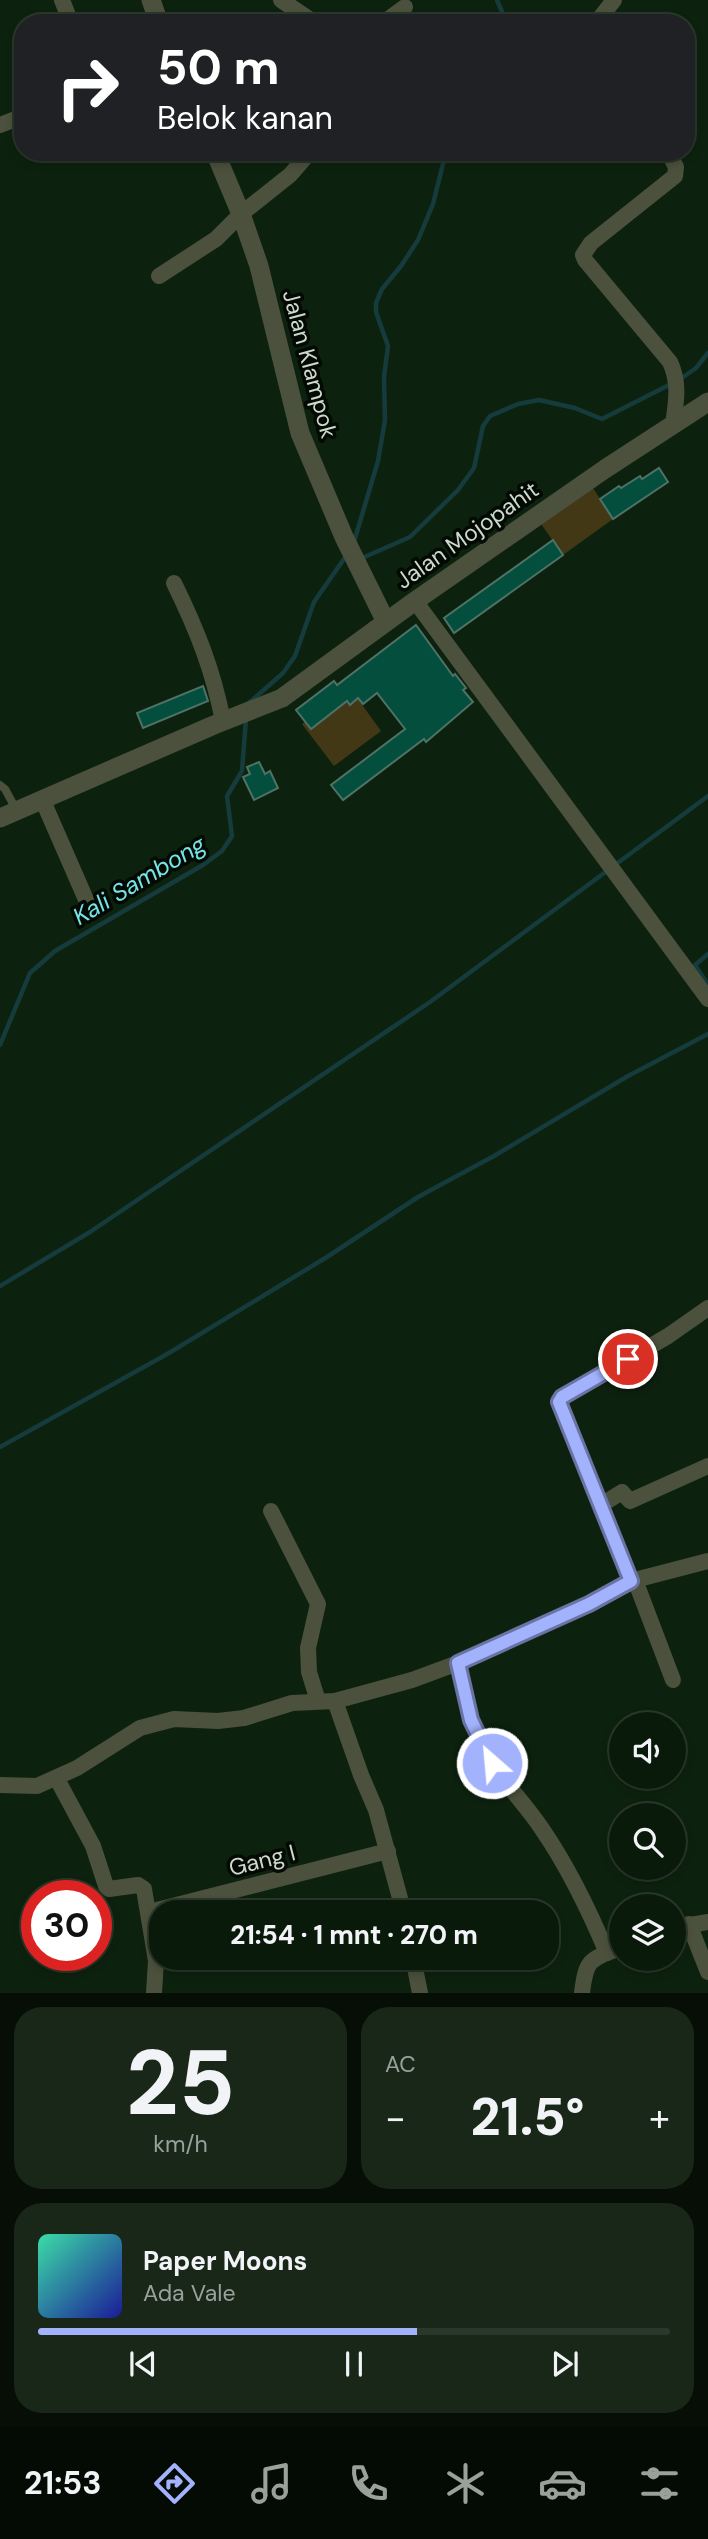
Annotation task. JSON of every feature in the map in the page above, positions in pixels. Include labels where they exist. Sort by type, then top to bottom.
[{"type":"street","points":[[281,0],[302,14]]},
{"type":"street","points":[[603,14],[614,0]]},
{"type":"street","points":[[395,14],[405,6]]},
{"type":"street","name":"Jalan Klampok","points":[[219,161],[242,214],[266,291],[300,433],[344,537],[386,622]]},
{"type":"street","points":[[159,276],[216,239],[290,175],[302,161]]},
{"type":"street","points":[[672,161],[676,167],[675,176],[591,243],[583,255],[653,339],[677,382],[673,425]]},
{"type":"street","name":"Jalan Mojopahit","points":[[227,720],[288,695],[415,601],[605,469],[708,402]]},
{"type":"street","points":[[8,815],[227,720],[204,648],[174,583]]},
{"type":"street","points":[[415,601],[708,999]]},
{"type":"street","points":[[43,801],[91,911]]},
{"type":"street","points":[[673,1680],[559,1402],[560,1398],[668,1336],[708,1308]]},
{"type":"street","points":[[601,1505],[622,1492],[630,1501],[708,1466]]},
{"type":"street","points":[[271,1511],[318,1604],[309,1648],[309,1672],[327,1701],[376,1810],[400,1900]]},
{"type":"street","points":[[0,1785],[37,1787],[57,1779],[141,1728],[174,1719],[218,1721],[244,1718],[292,1703],[327,1701],[412,1680],[458,1663],[589,1604],[633,1581],[708,1561]]},
{"type":"street","points":[[458,1663],[471,1720],[482,1745],[505,1783],[541,1828],[596,1927],[609,1944]]},
{"type":"street","points":[[57,1779],[93,1846],[106,1886],[109,1889],[141,1886],[149,1912]]},
{"type":"street","name":"Gang I","points":[[197,1900],[387,1852]]},
{"type":"street","points":[[686,1925],[708,1922]]},
{"type":"street","points":[[686,1933],[708,1972]]},
{"type":"street","points":[[583,1993],[585,1969],[589,1962],[609,1952]]},
{"type":"street","points":[[154,1993],[155,1970]]},
{"type":"street","points":[[415,1970],[420,1993]]},
{"type":"lane","points":[[0,785],[5,789],[8,815]]},
{"type":"shaded area","points":[[593,488],[613,519],[563,555],[541,524]]},
{"type":"shaded area","points":[[350,688],[381,731],[334,766],[302,724]]},
{"type":"building","points":[[659,468],[668,482],[613,519],[600,499],[619,486],[621,488],[640,476],[642,479]]},
{"type":"building","points":[[553,540],[563,555],[454,633],[444,618]]},
{"type":"building","points":[[416,625],[453,676],[455,674],[466,688],[463,690],[473,702],[426,742],[424,739],[343,800],[331,785],[405,729],[377,693],[363,704],[358,698],[350,705],[347,701],[311,729],[296,710],[334,681],[337,685]]},
{"type":"building","points":[[203,686],[208,701],[143,728],[137,713]]},
{"type":"building","points":[[259,762],[265,774],[270,771],[278,788],[254,800],[243,777],[250,774],[247,767]]},
{"type":"waterway","name":"Kali Sambong","points":[[497,0],[503,14]]},
{"type":"waterway","name":"Kali Sambong","points":[[354,542],[378,461],[385,420],[384,377],[388,346],[376,312],[376,303],[382,289],[418,240],[433,204],[444,161]]},
{"type":"waterway","points":[[679,380],[696,368],[708,353]]},
{"type":"waterway","points":[[360,559],[410,537],[458,490],[474,468],[483,426],[490,416],[518,404],[539,400],[575,408],[602,419],[671,384]]},
{"type":"waterway","name":"Kali Sambong","points":[[249,703],[283,673],[295,656],[314,602],[346,556]]},
{"type":"waterway","name":"Kali Sambong","points":[[0,1045],[30,973],[55,951],[203,865],[222,851],[232,836],[227,796],[242,771],[246,719]]},
{"type":"waterway","points":[[0,1286],[90,1232],[430,1002],[708,796]]},
{"type":"waterway","points":[[708,954],[695,965],[708,985]]},
{"type":"waterway","points":[[0,1447],[169,1353],[327,1257],[418,1197],[494,1156],[628,1076],[708,1034]]},
{"type":"route","points":[[492,1763],[471,1720],[458,1663],[589,1604],[631,1581],[559,1402],[562,1397],[628,1359]]}]
